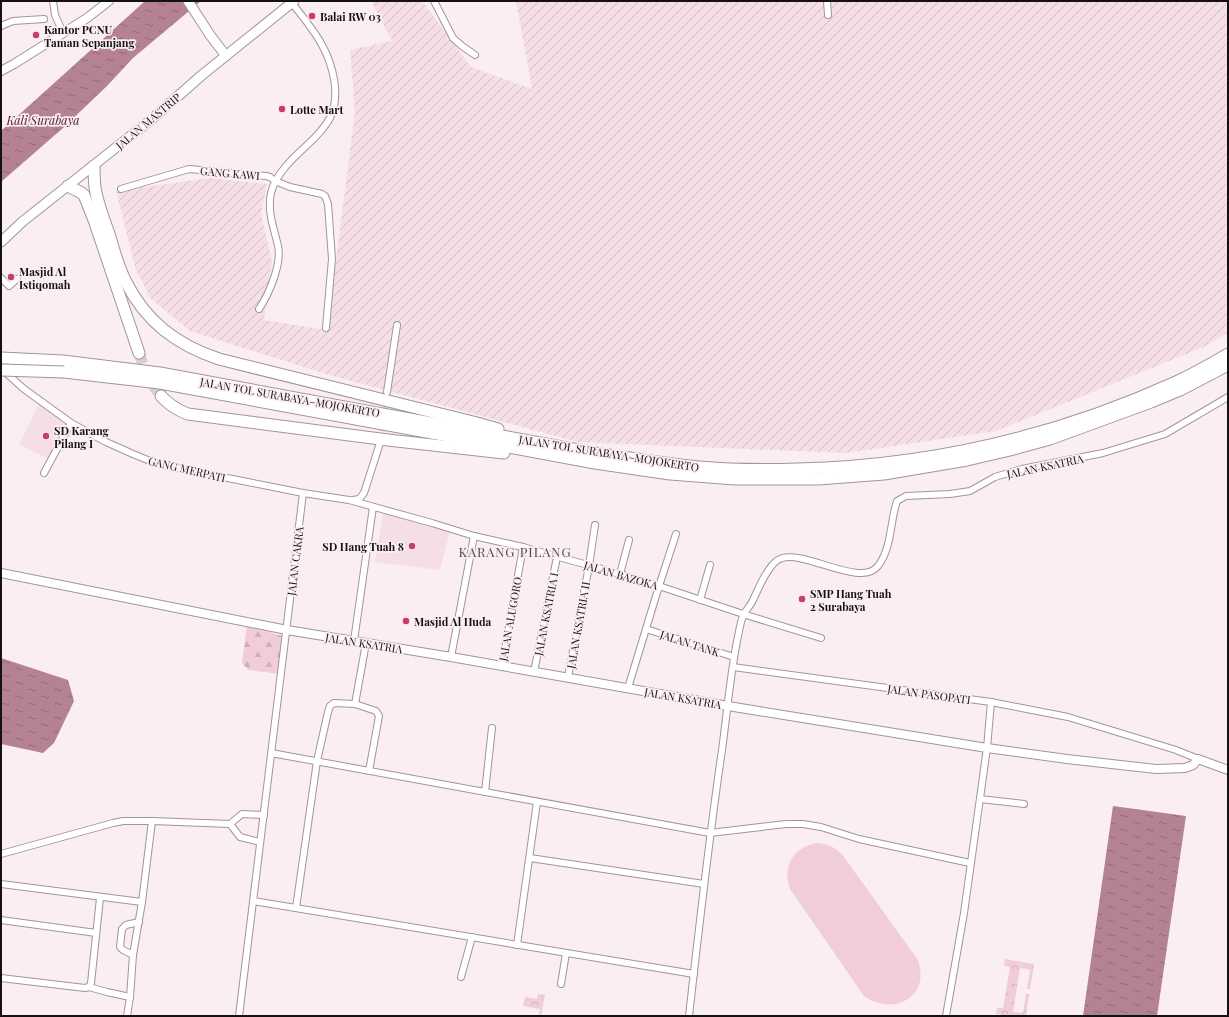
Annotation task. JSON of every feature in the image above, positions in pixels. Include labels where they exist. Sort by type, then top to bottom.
[{"type":"highway","points":[[94,166],[96,192],[115,254],[126,281],[136,299],[151,319],[177,341],[202,354],[219,359],[477,423],[550,445]]},
{"type":"highway","points":[[68,186],[80,192],[86,198],[139,353]]},
{"type":"highway","name":"JALAN TOL SURABAYA–MOJOKERTO","points":[[1179,385],[1228,354]]},
{"type":"highway","name":"JALAN TOL SURABAYA–MOJOKERTO","points":[[1,358],[160,382],[568,458],[670,474],[735,479],[818,478],[884,474],[966,460],[1043,441],[1092,425],[1179,385],[1228,365]]},
{"type":"highway","name":"JALAN TOL SURABAYA–MOJOKERTO","points":[[1,370],[63,367],[160,373],[596,453],[700,468],[764,470],[816,469],[882,464],[962,451],[1015,439],[1150,398]]},
{"type":"highway","points":[[161,396],[178,410],[188,414],[388,440],[515,454],[568,458]]},
{"type":"main road","points":[[188,1],[210,35],[226,56]]},
{"type":"main road","name":"JALAN MASTRIP","points":[[1,242],[22,222],[152,119],[175,98],[293,2]]},
{"type":"street","points":[[52,1],[55,15],[63,33]]},
{"type":"street","points":[[442,1],[435,2],[453,38],[475,54]]},
{"type":"street","points":[[827,1],[828,15]]},
{"type":"street","points":[[1,71],[87,18],[106,2]]},
{"type":"street","points":[[260,309],[267,297],[278,267],[278,248],[272,225],[269,204],[271,191],[275,181],[296,155],[323,129],[332,112],[335,98],[332,72],[322,44],[293,2]]},
{"type":"street","points":[[1,26],[13,21],[44,19]]},
{"type":"street","name":"GANG KAWI","points":[[121,189],[189,169],[266,176],[290,187],[322,194],[327,199],[328,204],[332,259],[326,328]]},
{"type":"street","points":[[1,278],[8,286],[17,278]]},
{"type":"street","points":[[387,392],[397,325]]},
{"type":"street","name":"GANG MERPATI","points":[[1,370],[24,389],[71,423],[106,442],[150,461],[167,466],[303,493],[349,500],[373,507]]},
{"type":"street","name":"JALAN KSATRIA","points":[[728,706],[732,667],[743,614],[748,609],[768,571],[774,563],[781,559],[790,557],[804,559],[853,572],[871,572],[878,566],[886,550],[894,508],[897,501],[906,496],[970,492],[1001,475],[1022,469],[1104,453],[1165,434],[1228,397]]},
{"type":"street","points":[[44,473],[71,423]]},
{"type":"street","points":[[349,500],[359,499],[364,493],[380,443]]},
{"type":"street","name":"JALAN CAKRA","points":[[239,1016],[303,493]]},
{"type":"street","points":[[354,641],[373,507]]},
{"type":"street","name":"JALAN BAZOKA","points":[[373,507],[474,536],[522,547],[620,574],[821,638]]},
{"type":"street","name":"JALAN KSATRIA II","points":[[568,677],[589,566],[595,525]]},
{"type":"street","points":[[628,688],[676,534]]},
{"type":"street","points":[[451,657],[474,536]]},
{"type":"street","points":[[620,574],[629,540]]},
{"type":"street","name":"JALAN ALUGORO","points":[[502,666],[522,547]]},
{"type":"street","name":"JALAN KSATRIA I","points":[[534,672],[557,557]]},
{"type":"street","points":[[700,600],[710,565]]},
{"type":"street","name":"JALAN KSATRIA","points":[[1,573],[287,630],[568,677],[728,706],[987,748],[1156,769],[1185,768],[1193,765],[1198,759]]},
{"type":"street","name":"JALAN TANK","points":[[646,629],[734,657]]},
{"type":"street","points":[[355,704],[366,643]]},
{"type":"street","name":"JALAN PASOPATI","points":[[732,667],[991,702],[1068,717],[1176,750],[1198,759]]},
{"type":"street","points":[[946,1016],[964,913],[987,748],[991,702]]},
{"type":"street","points":[[296,908],[317,761],[330,706],[334,703],[355,704],[376,711],[379,716],[369,771]]},
{"type":"street","points":[[689,1016],[710,833],[728,706]]},
{"type":"street","points":[[485,792],[492,728]]},
{"type":"street","points":[[271,753],[710,833],[786,824],[804,824],[835,831],[859,839],[970,863]]},
{"type":"street","points":[[1198,759],[1228,770]]},
{"type":"street","points":[[980,799],[1024,804]]},
{"type":"street","points":[[518,945],[537,802]]},
{"type":"street","points":[[1,854],[123,821],[230,824],[242,814],[264,815]]},
{"type":"street","points":[[127,1016],[133,955],[142,902],[152,821]]},
{"type":"street","points":[[230,824],[240,837],[260,842]]},
{"type":"street","points":[[530,858],[704,884]]},
{"type":"street","points":[[1,884],[100,898],[142,902]]},
{"type":"street","points":[[89,987],[91,983],[100,898]]},
{"type":"street","points":[[253,900],[694,974]]},
{"type":"street","points":[[1,920],[96,933]]},
{"type":"street","points":[[133,955],[120,947],[122,928],[126,925],[138,922]]},
{"type":"street","points":[[461,977],[472,937]]},
{"type":"street","points":[[561,984],[566,953]]},
{"type":"street","points":[[1,978],[85,988],[89,987],[130,997]]},
{"type":"shaded area","points":[[371,1],[422,1],[471,67],[532,89],[516,1],[1228,1],[1228,333],[1206,346],[996,431],[846,453],[578,442],[329,375],[190,331],[151,299],[136,270],[116,191],[209,178],[267,184],[261,214],[272,262],[264,320],[327,330],[355,112],[350,50],[392,41]]},
{"type":"shaded area","name":"SD Karang Pilang I","points":[[39,404],[73,427],[54,461],[19,445]]},
{"type":"shaded area","name":"SD Hang Tuah 8","points":[[383,513],[450,531],[440,570],[375,562]]},
{"type":"green space","points":[[247,625],[282,636],[280,674],[248,670],[242,663]]},
{"type":"green space","points":[[817,843],[825,844],[836,849],[844,857],[918,960],[921,973],[919,984],[914,993],[907,1000],[897,1004],[886,1004],[875,1002],[864,996],[790,889],[787,873],[792,859],[796,853],[802,849]]},
{"type":"green space","points":[[1005,959],[1034,964],[1030,989],[1027,989],[1030,970],[1020,968],[1013,1012],[1023,1013],[1026,994],[1029,994],[1026,1016],[996,1014],[997,1008],[1003,1008],[1010,967],[1004,966]]},
{"type":"green space","points":[[538,994],[545,995],[541,1016],[539,1016],[540,1009],[523,1006],[525,997],[537,999]]},
{"type":"water","name":"Kali Surabaya","points":[[145,1],[201,1],[133,58],[107,86],[63,128],[1,182],[1,131]]},
{"type":"water","points":[[1,658],[68,680],[74,701],[54,743],[43,753],[1,744]]},
{"type":"water","points":[[1113,806],[1186,816],[1157,1016],[1083,1016]]},
{"type":"tunnel","points":[[139,353],[148,376],[161,396]]},
{"type":"tunnel","points":[[381,440],[387,398]]},
{"type":"place","name":"Balai RW 03","points":[[312,16]]},
{"type":"place","name":"Kantor PCNU Taman Sepanjang","points":[[36,35]]},
{"type":"place","name":"Lotte Mart","points":[[282,109]]},
{"type":"place","name":"Masjid Al Istiqomah","points":[[11,277]]},
{"type":"place","name":"SD Karang Pilang I","points":[[46,436]]},
{"type":"place","name":"SD Hang Tuah 8","points":[[412,546]]},
{"type":"place","name":"SMP Hang Tuah 2 Surabaya","points":[[802,599]]},
{"type":"place","name":"Masjid Al Huda","points":[[406,621]]},
{"type":"district","name":"KARANG PILANG","points":[[515,551]]}]
